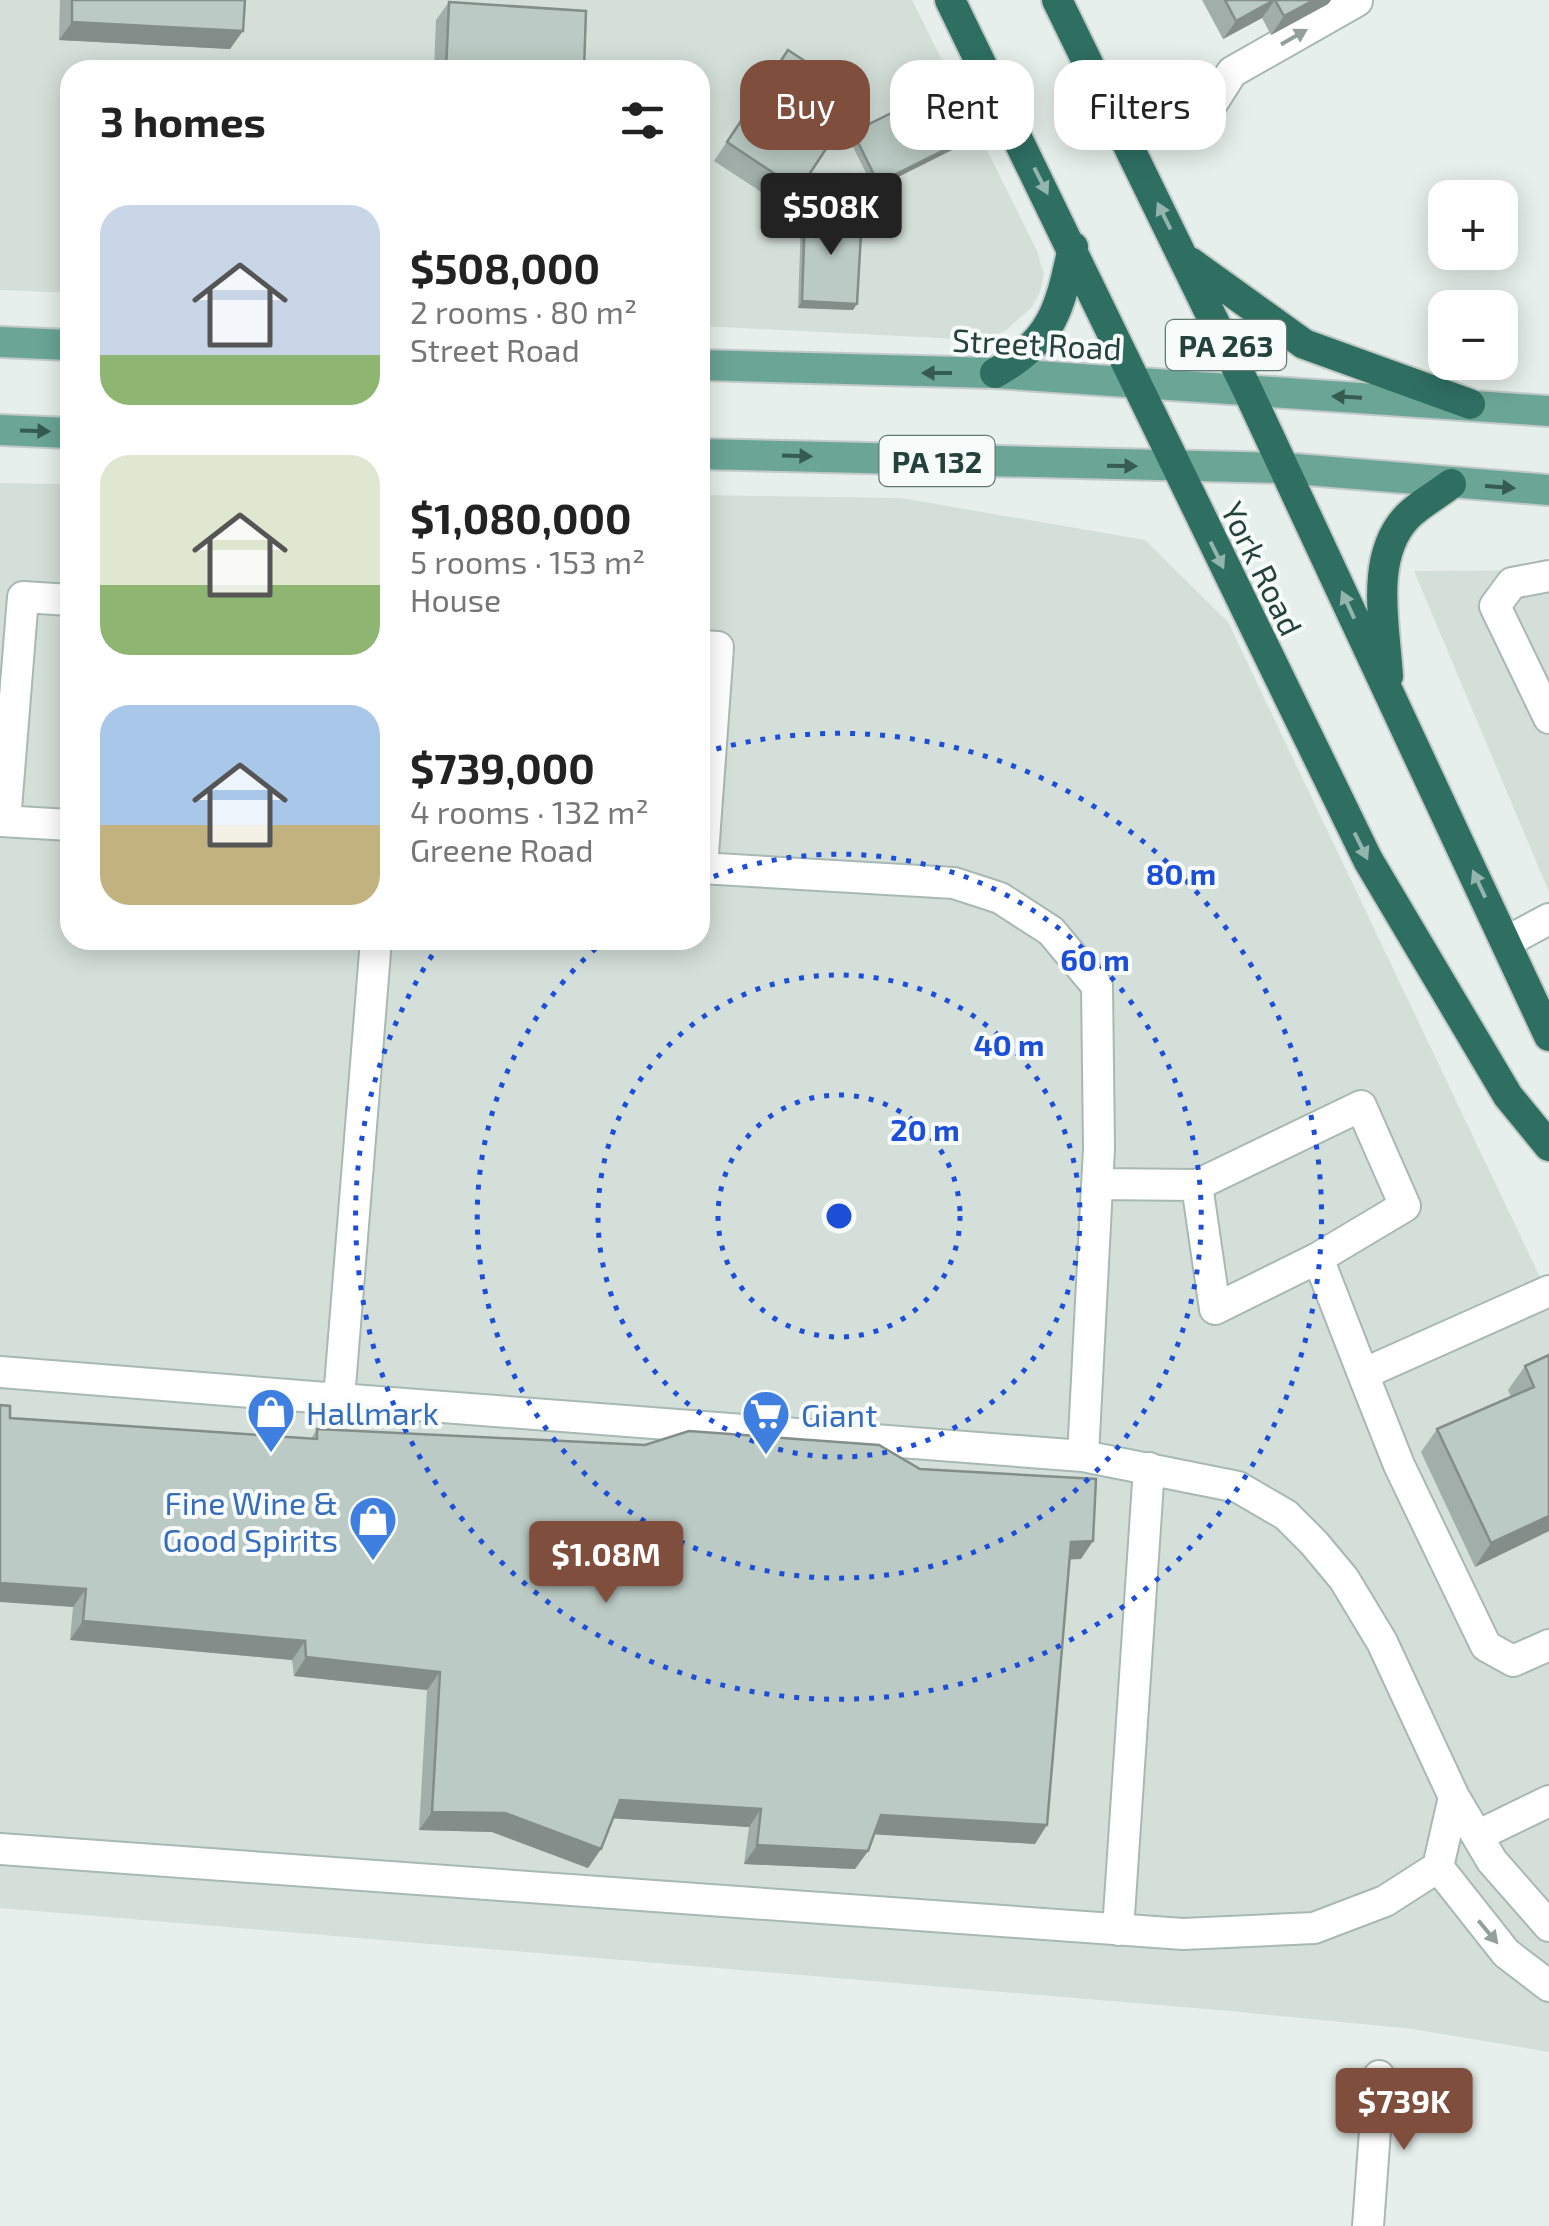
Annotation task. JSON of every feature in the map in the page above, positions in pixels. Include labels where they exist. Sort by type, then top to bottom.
[{"type":"highway","name":"York Road","points":[[950,0],[1074,247],[1174,467],[1368,860],[1508,1096],[1549,1146]]},
{"type":"highway","name":"York Road","points":[[1056,0],[1248,391],[1549,1036]]},
{"type":"highway","points":[[994,373],[1042,340],[1062,302],[1074,247]]},
{"type":"highway","points":[[1184,258],[1304,344],[1470,404]]},
{"type":"highway","points":[[1389,694],[1382,580],[1391,540],[1407,517],[1450,484]]},
{"type":"main road","points":[[0,342],[60,345]]},
{"type":"main road","name":"Street Road","points":[[710,366],[994,373],[1549,410]]},
{"type":"main road","points":[[0,430],[60,433]]},
{"type":"main road","name":"PA 132","points":[[710,454],[1284,468],[1549,490]]},
{"type":"street","points":[[1226,81],[1232,72],[1357,1]]},
{"type":"street","points":[[1549,576],[1512,583],[1495,606],[1549,718]]},
{"type":"street","points":[[60,599],[23,597],[10,630],[3,821],[60,824]]},
{"type":"street","points":[[710,869],[954,883],[1000,898],[1051,930],[1097,986],[1098,1184],[1083,1456]]},
{"type":"street","points":[[1506,942],[1549,920]]},
{"type":"street","points":[[339,1398],[375,950]]},
{"type":"street","points":[[1098,1184],[1197,1185],[1361,1106],[1405,1206],[1318,1258],[1215,1309],[1197,1185]]},
{"type":"street","points":[[1318,1258],[1399,1465],[1486,1646],[1514,1660],[1549,1645]]},
{"type":"street","points":[[1362,1374],[1549,1291]]},
{"type":"street","points":[[0,1372],[1083,1456],[1238,1487],[1286,1515],[1344,1579],[1382,1642],[1454,1797],[1477,1836],[1492,1861],[1549,1926]]},
{"type":"street","points":[[1118,1930],[1149,1468]]},
{"type":"street","points":[[0,1849],[1183,1934],[1314,1928],[1386,1901],[1438,1866],[1454,1797]]},
{"type":"street","points":[[1477,1836],[1549,1802]]},
{"type":"street","points":[[1438,1866],[1506,1954],[1549,1986]]},
{"type":"street","points":[[1368,2226],[1379,2076]]},
{"type":"shaded area","points":[[0,0],[912,0],[942,60],[890,60],[890,150],[987,150],[1037,251],[1044,274],[1032,307],[1005,331],[979,340],[710,327],[710,60],[60,60],[60,293],[0,290]]},
{"type":"shaded area","points":[[0,483],[60,484],[60,950],[710,950],[710,495],[901,498],[1145,540],[1228,622],[1549,1296],[1549,2052],[1413,2029],[1219,2010],[0,1908]]},
{"type":"shaded area","points":[[1549,570],[1549,892],[1414,571]]},
{"type":"building","points":[[72,0],[245,0],[243,31],[72,22]]},
{"type":"building","points":[[1225,0],[1274,0],[1236,21]]},
{"type":"building","points":[[1275,0],[1314,0],[1284,16]]},
{"type":"building","points":[[449,2],[586,11],[584,60],[446,60]]},
{"type":"building","points":[[788,50],[803,60],[781,60]]},
{"type":"building","points":[[890,114],[890,150],[944,150],[878,183],[862,150],[870,150],[870,124]]},
{"type":"building","points":[[740,122],[740,150],[825,150],[799,190],[727,142]]},
{"type":"building","points":[[805,212],[862,216],[857,304],[802,301]]},
{"type":"building","points":[[1549,1355],[1549,1516],[1491,1543],[1437,1429],[1534,1387],[1525,1366]]},
{"type":"building","points":[[0,1405],[10,1406],[10,1418],[317,1439],[317,1429],[645,1445],[689,1431],[879,1445],[920,1469],[1096,1479],[1093,1541],[1071,1542],[1047,1825],[881,1815],[868,1851],[757,1845],[761,1809],[620,1800],[601,1849],[505,1813],[432,1812],[440,1672],[306,1657],[305,1641],[83,1621],[86,1589],[0,1583]]},
{"type":"place","name":"Hallmark","points":[[271,1454]]},
{"type":"place","name":"Giant","points":[[766,1456]]},
{"type":"place","name":"Fine Wine & Good Spirits","points":[[373,1562]]}]
